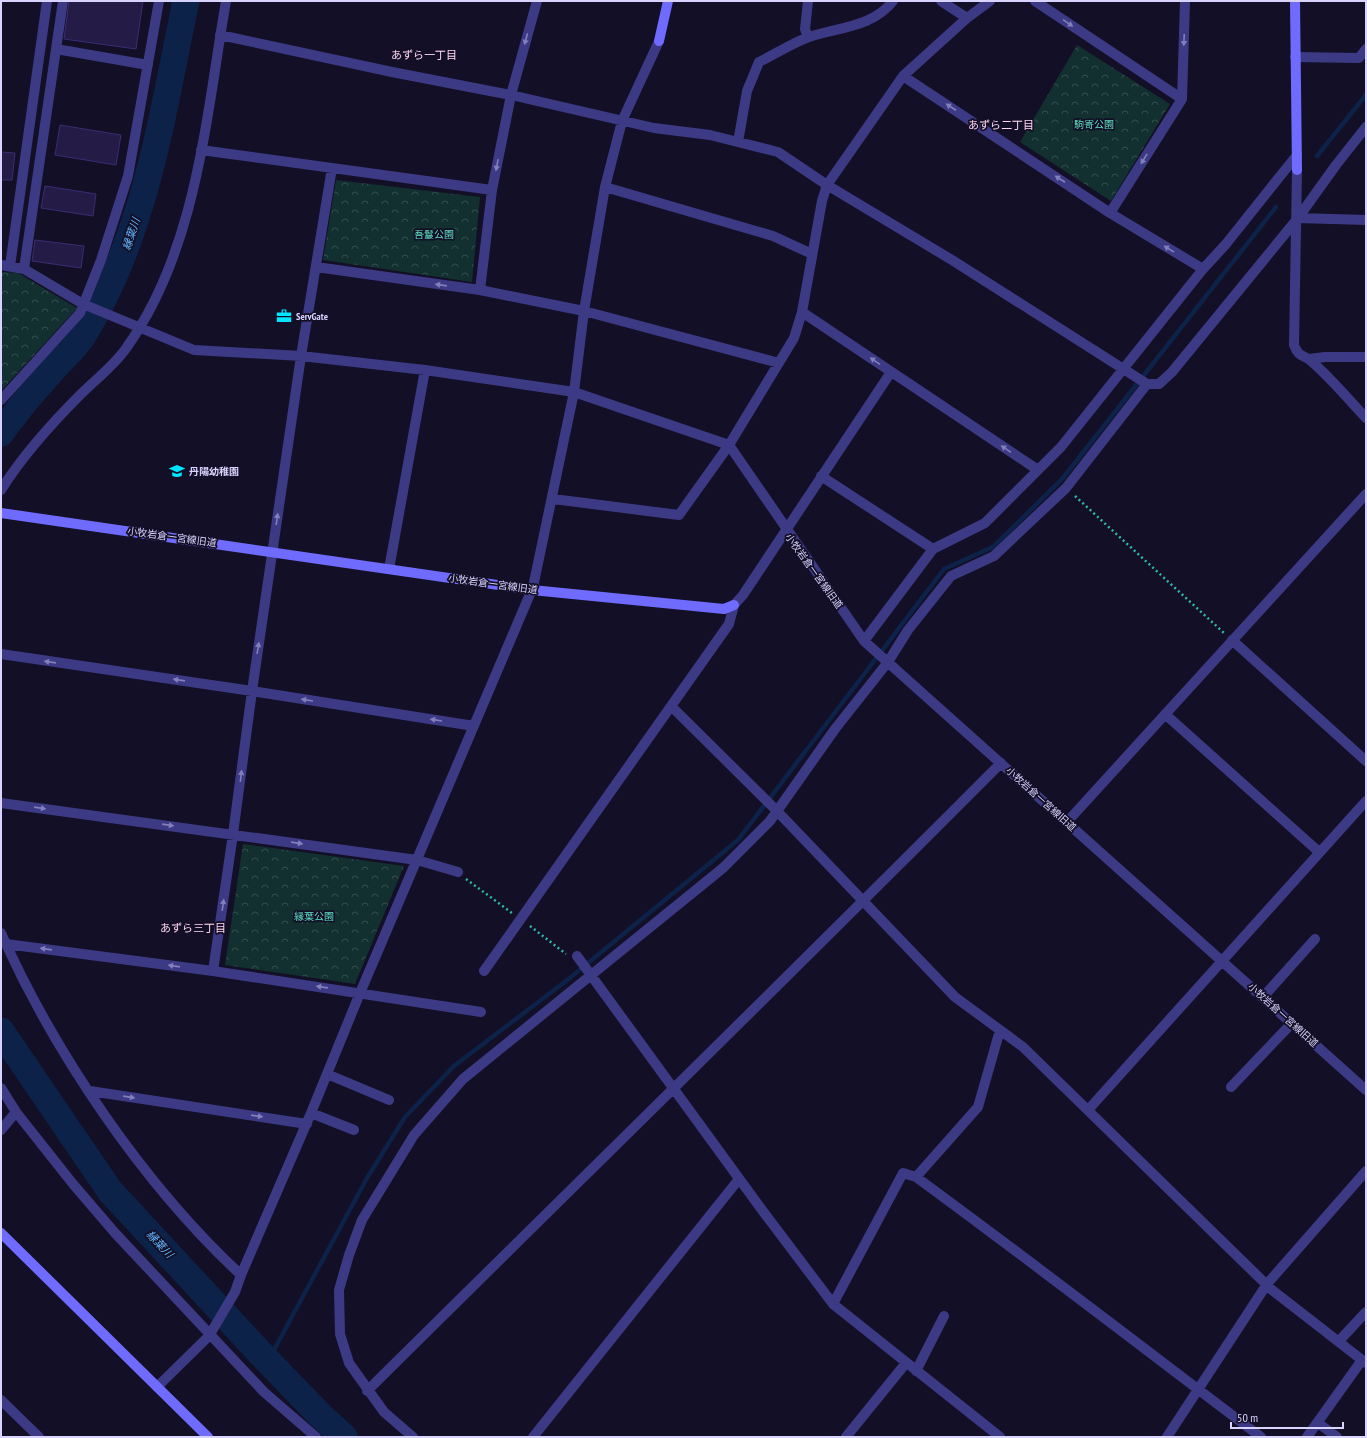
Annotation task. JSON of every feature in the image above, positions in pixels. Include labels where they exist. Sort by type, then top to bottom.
[{"type":"street","points":[[47,1],[6,266],[24,269],[87,305],[194,350],[301,356],[425,370],[574,392],[729,445],[786,530],[891,372]]},
{"type":"street","points":[[24,269],[63,1]]},
{"type":"street","points":[[1,400],[87,305],[128,176],[159,1]]},
{"type":"street","points":[[1,490],[59,416],[126,349],[141,328],[156,298],[180,240],[190,206],[226,1]]},
{"type":"street","points":[[480,290],[492,190],[511,96],[537,1]]},
{"type":"street","points":[[157,1387],[211,1334],[236,1292],[241,1275],[307,1124],[360,992],[532,590],[553,499],[574,392],[584,311],[605,187],[622,121],[660,41],[668,1]]},
{"type":"street","points":[[808,1],[805,29],[808,37]]},
{"type":"street","points":[[738,142],[748,91],[760,62],[808,37],[868,21],[886,11],[893,1]]},
{"type":"street","points":[[941,1],[967,18]]},
{"type":"street","points":[[553,499],[679,515],[729,445],[794,338],[802,312],[822,201],[827,185],[903,76],[967,18],[990,1]]},
{"type":"street","points":[[1036,1],[1182,99]]},
{"type":"street","points":[[1110,213],[1182,99],[1185,1]]},
{"type":"street","points":[[1295,1],[1298,218],[1294,345],[1301,357],[1310,359],[1325,357],[1366,357]]},
{"type":"street","points":[[220,35],[511,96],[654,128],[710,135],[778,152],[827,185],[952,260],[1146,384],[1159,384],[1172,372],[1298,218],[1336,165],[1366,127]]},
{"type":"street","points":[[56,49],[148,65]]},
{"type":"street","points":[[1296,57],[1359,58],[1366,49]]},
{"type":"street","points":[[903,76],[1110,213],[1203,269]]},
{"type":"street","points":[[201,150],[492,190]]},
{"type":"street","points":[[868,644],[933,549],[985,523],[1061,448],[1127,371],[1203,269],[1226,244],[1297,156]]},
{"type":"street","points":[[213,972],[301,356],[332,168]]},
{"type":"street","points":[[605,187],[773,236],[812,254]]},
{"type":"street","points":[[1298,218],[1366,220]]},
{"type":"street","points":[[316,267],[480,290],[584,311],[779,363]]},
{"type":"street","points":[[802,312],[1038,470]]},
{"type":"street","points":[[1310,359],[1366,418]]},
{"type":"street","points":[[389,569],[425,370]]},
{"type":"street","points":[[413,1437],[384,1412],[367,1391],[349,1363],[340,1334],[339,1290],[349,1255],[362,1220],[414,1135],[463,1079],[590,973],[723,868],[770,821],[774,808],[950,576],[994,556],[1066,488],[1146,384]]},
{"type":"street","points":[[821,476],[933,549]]},
{"type":"street","points":[[1067,822],[1232,640],[1265,607],[1366,494]]},
{"type":"street","name":"小牧岩倉一宮線旧道","points":[[1,513],[532,590],[724,609],[734,605],[743,595],[786,530],[868,644],[1292,1022],[1366,1090]]},
{"type":"street","points":[[484,971],[672,707],[729,624],[734,605]]},
{"type":"street","points":[[1232,640],[1366,761]]},
{"type":"street","points":[[1,654],[474,726]]},
{"type":"street","points":[[672,707],[774,808],[955,997],[1023,1047],[1267,1284],[1364,1362],[1307,1437]]},
{"type":"street","points":[[1165,714],[1319,852]]},
{"type":"street","points":[[367,1391],[672,1088],[864,901],[1001,763]]},
{"type":"street","points":[[1088,1110],[1221,960],[1366,801]]},
{"type":"street","points":[[1,802],[417,860],[458,872]]},
{"type":"street","points":[[1,933],[31,996],[90,1091],[126,1144],[162,1191],[207,1244],[241,1275]]},
{"type":"street","points":[[1263,997],[1315,940]]},
{"type":"street","points":[[6,944],[360,992],[481,1012]]},
{"type":"street","points":[[578,957],[672,1088],[833,1304],[1000,1437]]},
{"type":"street","points":[[1231,1088],[1292,1022]]},
{"type":"street","points":[[916,1177],[978,1107],[1000,1030]]},
{"type":"street","points":[[327,1074],[389,1100]]},
{"type":"street","points":[[1,1088],[16,1112],[114,1233],[211,1334],[264,1392],[316,1437]]},
{"type":"street","points":[[90,1091],[307,1124]]},
{"type":"street","points":[[1,1130],[16,1112]]},
{"type":"street","points":[[311,1113],[354,1130]]},
{"type":"street","points":[[1167,1437],[1267,1284],[1366,1171]]},
{"type":"street","points":[[833,1304],[903,1173],[916,1177],[1029,1260],[1261,1437]]},
{"type":"street","points":[[533,1437],[739,1179]]},
{"type":"street","points":[[1,1233],[208,1437]]},
{"type":"street","points":[[1339,1341],[1366,1312]]},
{"type":"street","points":[[916,1371],[944,1316]]},
{"type":"street","points":[[846,1437],[906,1363]]},
{"type":"street","points":[[1,1400],[34,1436]]},
{"type":"street","points":[[1318,1423],[1337,1437]]},
{"type":"path","points":[[1066,488],[1232,640]]},
{"type":"green space","name":"駒寄公園","points":[[1077,45],[1170,104],[1111,201],[1020,142]]},
{"type":"green space","name":"吾鬘公園","points":[[336,180],[480,197],[472,282],[323,260]]},
{"type":"green space","points":[[1,272],[18,273],[77,308],[1,391]]},
{"type":"green space","name":"縁葉公園","points":[[243,844],[404,866],[355,984],[225,965]]},
{"type":"building","points":[[69,1],[143,1],[136,49],[64,39]]},
{"type":"building","points":[[60,125],[121,135],[116,165],[55,155]]},
{"type":"building","points":[[1,152],[15,153],[12,180],[1,180]]},
{"type":"building","points":[[45,186],[96,194],[93,216],[41,208]]},
{"type":"building","points":[[35,240],[84,246],[81,268],[32,261]]},
{"type":"waterway","name":"縁葉川","points":[[1,433],[28,397],[82,338],[105,295],[123,255],[137,214],[160,130],[186,1]]},
{"type":"waterway","points":[[1317,156],[1366,95]]},
{"type":"waterway","points":[[268,1361],[367,1178],[405,1117],[454,1066],[566,981],[738,840],[944,569],[993,547],[1063,478],[1276,207]]},
{"type":"waterway","name":"縁葉川","points":[[1,1031],[110,1191],[261,1354],[320,1415],[344,1437]]},
{"type":"place","name":"ServGate","points":[[284,316]]},
{"type":"place","name":"丹陽幼稚園","points":[[177,471]]},
{"type":"district","name":"あずら一丁目","points":[[424,55]]},
{"type":"district","name":"あずら二丁目","points":[[1001,125]]},
{"type":"district","name":"あずら三丁目","points":[[193,928]]}]
